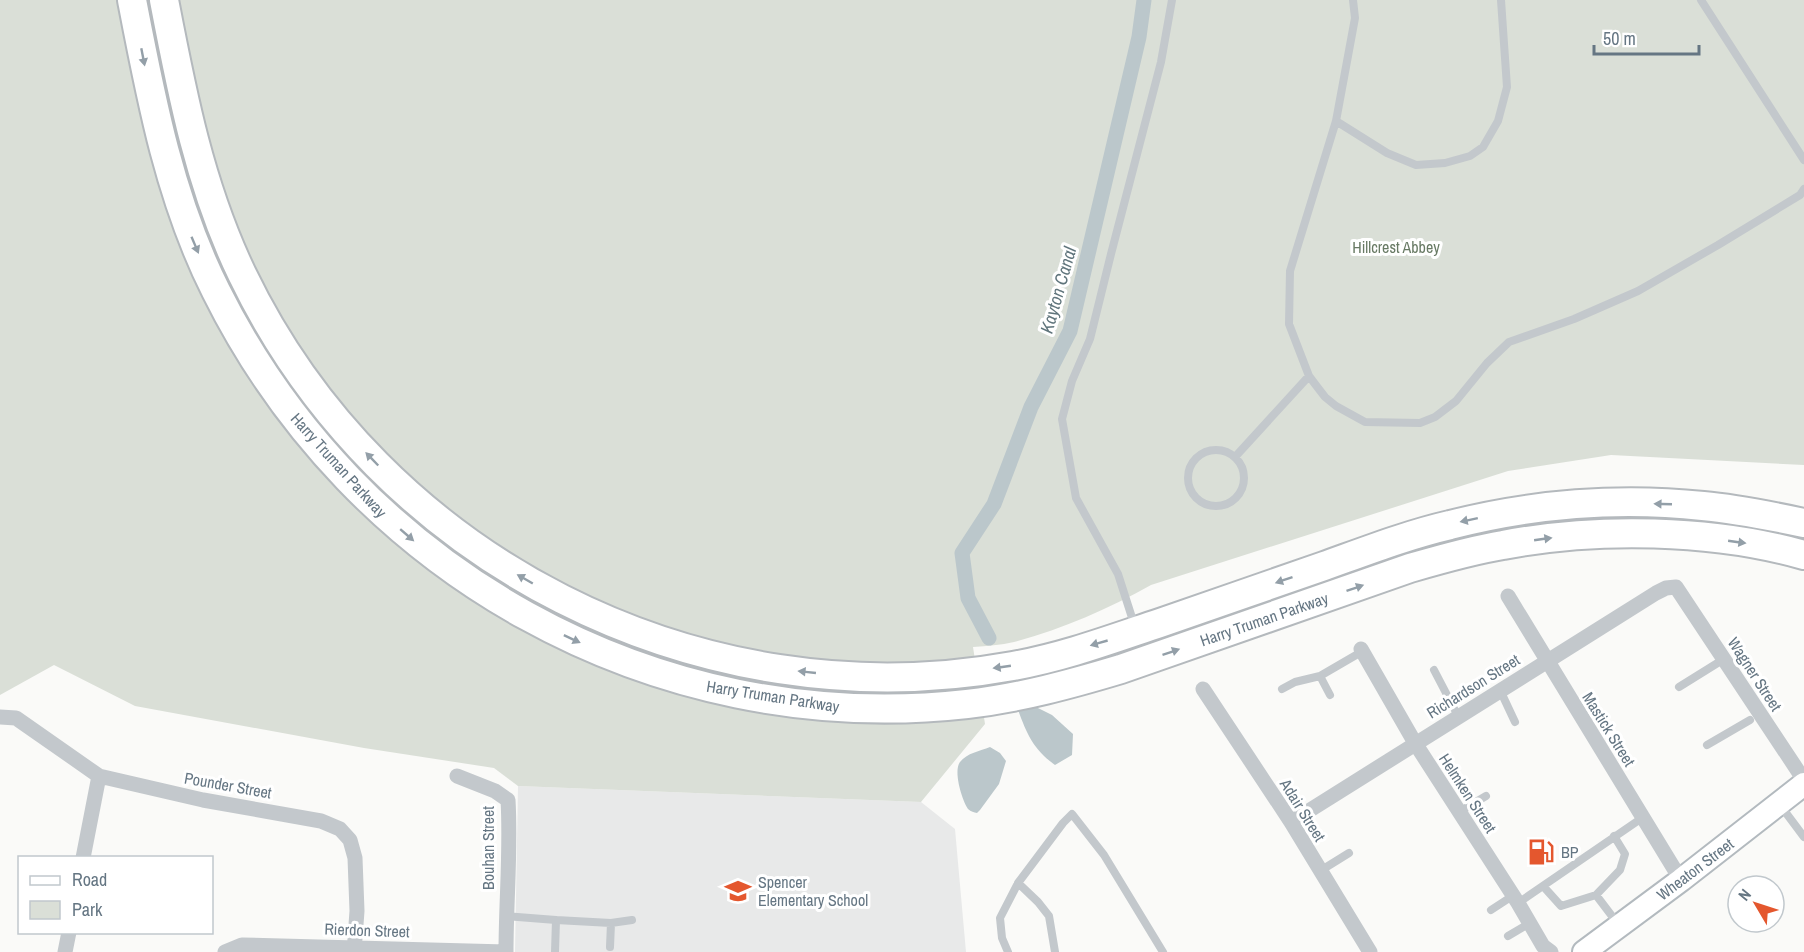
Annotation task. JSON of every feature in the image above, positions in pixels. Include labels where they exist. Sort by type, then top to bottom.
[{"type":"highway","name":"Harry Truman Parkway","points":[[132,0],[156,119],[193,241],[215,291],[241,337],[269,382],[301,426],[373,505],[414,541],[457,573],[549,628],[596,651],[647,669],[752,696],[803,703],[859,708],[966,704],[1021,696],[1075,683],[1122,669],[1410,568],[1504,544],[1552,537],[1650,534],[1699,536],[1748,543],[1804,555]]},
{"type":"highway","name":"Harry Truman Parkway","points":[[164,0],[191,131],[222,230],[243,277],[267,321],[325,406],[395,482],[434,517],[475,548],[563,600],[608,622],[657,640],[757,665],[807,672],[849,676],[962,673],[1013,666],[1059,655],[1136,631],[1401,539],[1498,514],[1590,504],[1651,503],[1702,505],[1804,523]]},
{"type":"highway","points":[[1702,505],[1783,509],[1804,513]]},
{"type":"main road","name":"Wheaton Street","points":[[1584,952],[1681,880],[1804,782]]},
{"type":"street","name":"Wagner Street","points":[[1676,587],[1804,782]]},
{"type":"street","name":"Richardson Street","points":[[1291,822],[1656,593],[1666,588],[1676,587]]},
{"type":"street","name":"Mastick Street","points":[[1508,596],[1546,662],[1681,880]]},
{"type":"street","name":"Helmken Street","points":[[1362,650],[1415,743],[1544,946],[1551,952]]},
{"type":"street","name":"Adair Street","points":[[1203,689],[1291,822],[1370,952]]},
{"type":"street","name":"Pounder Street","points":[[0,717],[16,718],[99,776],[203,800],[321,821],[340,829],[350,840],[355,858],[357,910],[354,950]]},
{"type":"street","points":[[83,856],[99,776]]},
{"type":"street","name":"Bouhan Street","points":[[457,776],[495,791],[508,800],[506,952]]},
{"type":"street","points":[[65,952],[69,934]]},
{"type":"street","name":"Rierdon Street","points":[[226,951],[242,945],[354,950],[506,952]]},
{"type":"lane","points":[[1136,631],[1118,574],[1076,498],[1062,419],[1072,381],[1090,339],[1161,62],[1172,0]]},
{"type":"lane","points":[[1353,0],[1355,18],[1336,121],[1290,270],[1289,324],[1309,376],[1325,397],[1365,423],[1420,423],[1435,417],[1456,401],[1487,363],[1509,342],[1575,319],[1638,291],[1728,240],[1800,195],[1804,189]]},
{"type":"lane","points":[[1336,121],[1387,153],[1416,165],[1445,163],[1470,156],[1483,147],[1498,121],[1507,87],[1501,0]]},
{"type":"lane","points":[[1701,0],[1804,160]]},
{"type":"lane","points":[[1235,457],[1309,376]]},
{"type":"lane","points":[[1219,449],[1235,457],[1245,473],[1244,483],[1236,499],[1228,504],[1210,506],[1194,496],[1188,478],[1189,469],[1194,460],[1210,450],[1219,449]]},
{"type":"lane","points":[[1282,688],[1295,682],[1320,676],[1362,650]]},
{"type":"lane","points":[[1679,687],[1724,659]]},
{"type":"lane","points":[[1434,670],[1458,716]]},
{"type":"lane","points":[[1320,676],[1330,696]]},
{"type":"lane","points":[[1500,690],[1515,722]]},
{"type":"lane","points":[[1707,745],[1749,720]]},
{"type":"lane","points":[[1459,812],[1486,796]]},
{"type":"lane","points":[[1779,804],[1804,837]]},
{"type":"lane","points":[[1008,952],[1002,938],[1000,918],[1018,883],[1072,814],[1104,855],[1163,952]]},
{"type":"lane","points":[[1491,910],[1543,886],[1642,818]]},
{"type":"lane","points":[[1543,886],[1561,906],[1596,895],[1620,870],[1625,854],[1614,836]]},
{"type":"lane","points":[[1320,871],[1349,853]]},
{"type":"lane","points":[[1018,883],[1049,916],[1055,952]]},
{"type":"lane","points":[[1596,895],[1619,926]]},
{"type":"lane","points":[[506,916],[611,923],[632,920]]},
{"type":"lane","points":[[555,952],[556,920]]},
{"type":"lane","points":[[610,947],[611,923]]},
{"type":"lane","points":[[1508,936],[1530,923]]},
{"type":"shaded area","points":[[1034,706],[1052,715],[1073,734],[1072,755],[1055,765],[1041,753],[1032,740],[1018,710]]},
{"type":"shaded area","points":[[990,747],[1000,753],[1006,761],[999,784],[977,813],[968,809],[963,799],[959,786],[958,766],[966,756]]},
{"type":"shaded area","name":"Spencer Elementary School","points":[[518,786],[921,802],[955,829],[966,952],[515,952]]},
{"type":"green space","name":"Hillcrest Abbey","points":[[0,0],[1804,0],[1804,465],[1611,455],[1508,471],[1151,585],[1068,625],[1032,637],[1009,643],[973,647],[985,724],[921,802],[518,786],[494,768],[364,748],[135,706],[54,665],[0,695]]},
{"type":"waterway","name":"Kayton Canal","points":[[989,638],[968,598],[962,553],[994,504],[1031,407],[1070,331],[1139,37],[1144,0]]},
{"type":"place","name":"BP","points":[[1541,852]]},
{"type":"place","name":"Spencer Elementary School","points":[[738,891]]}]
